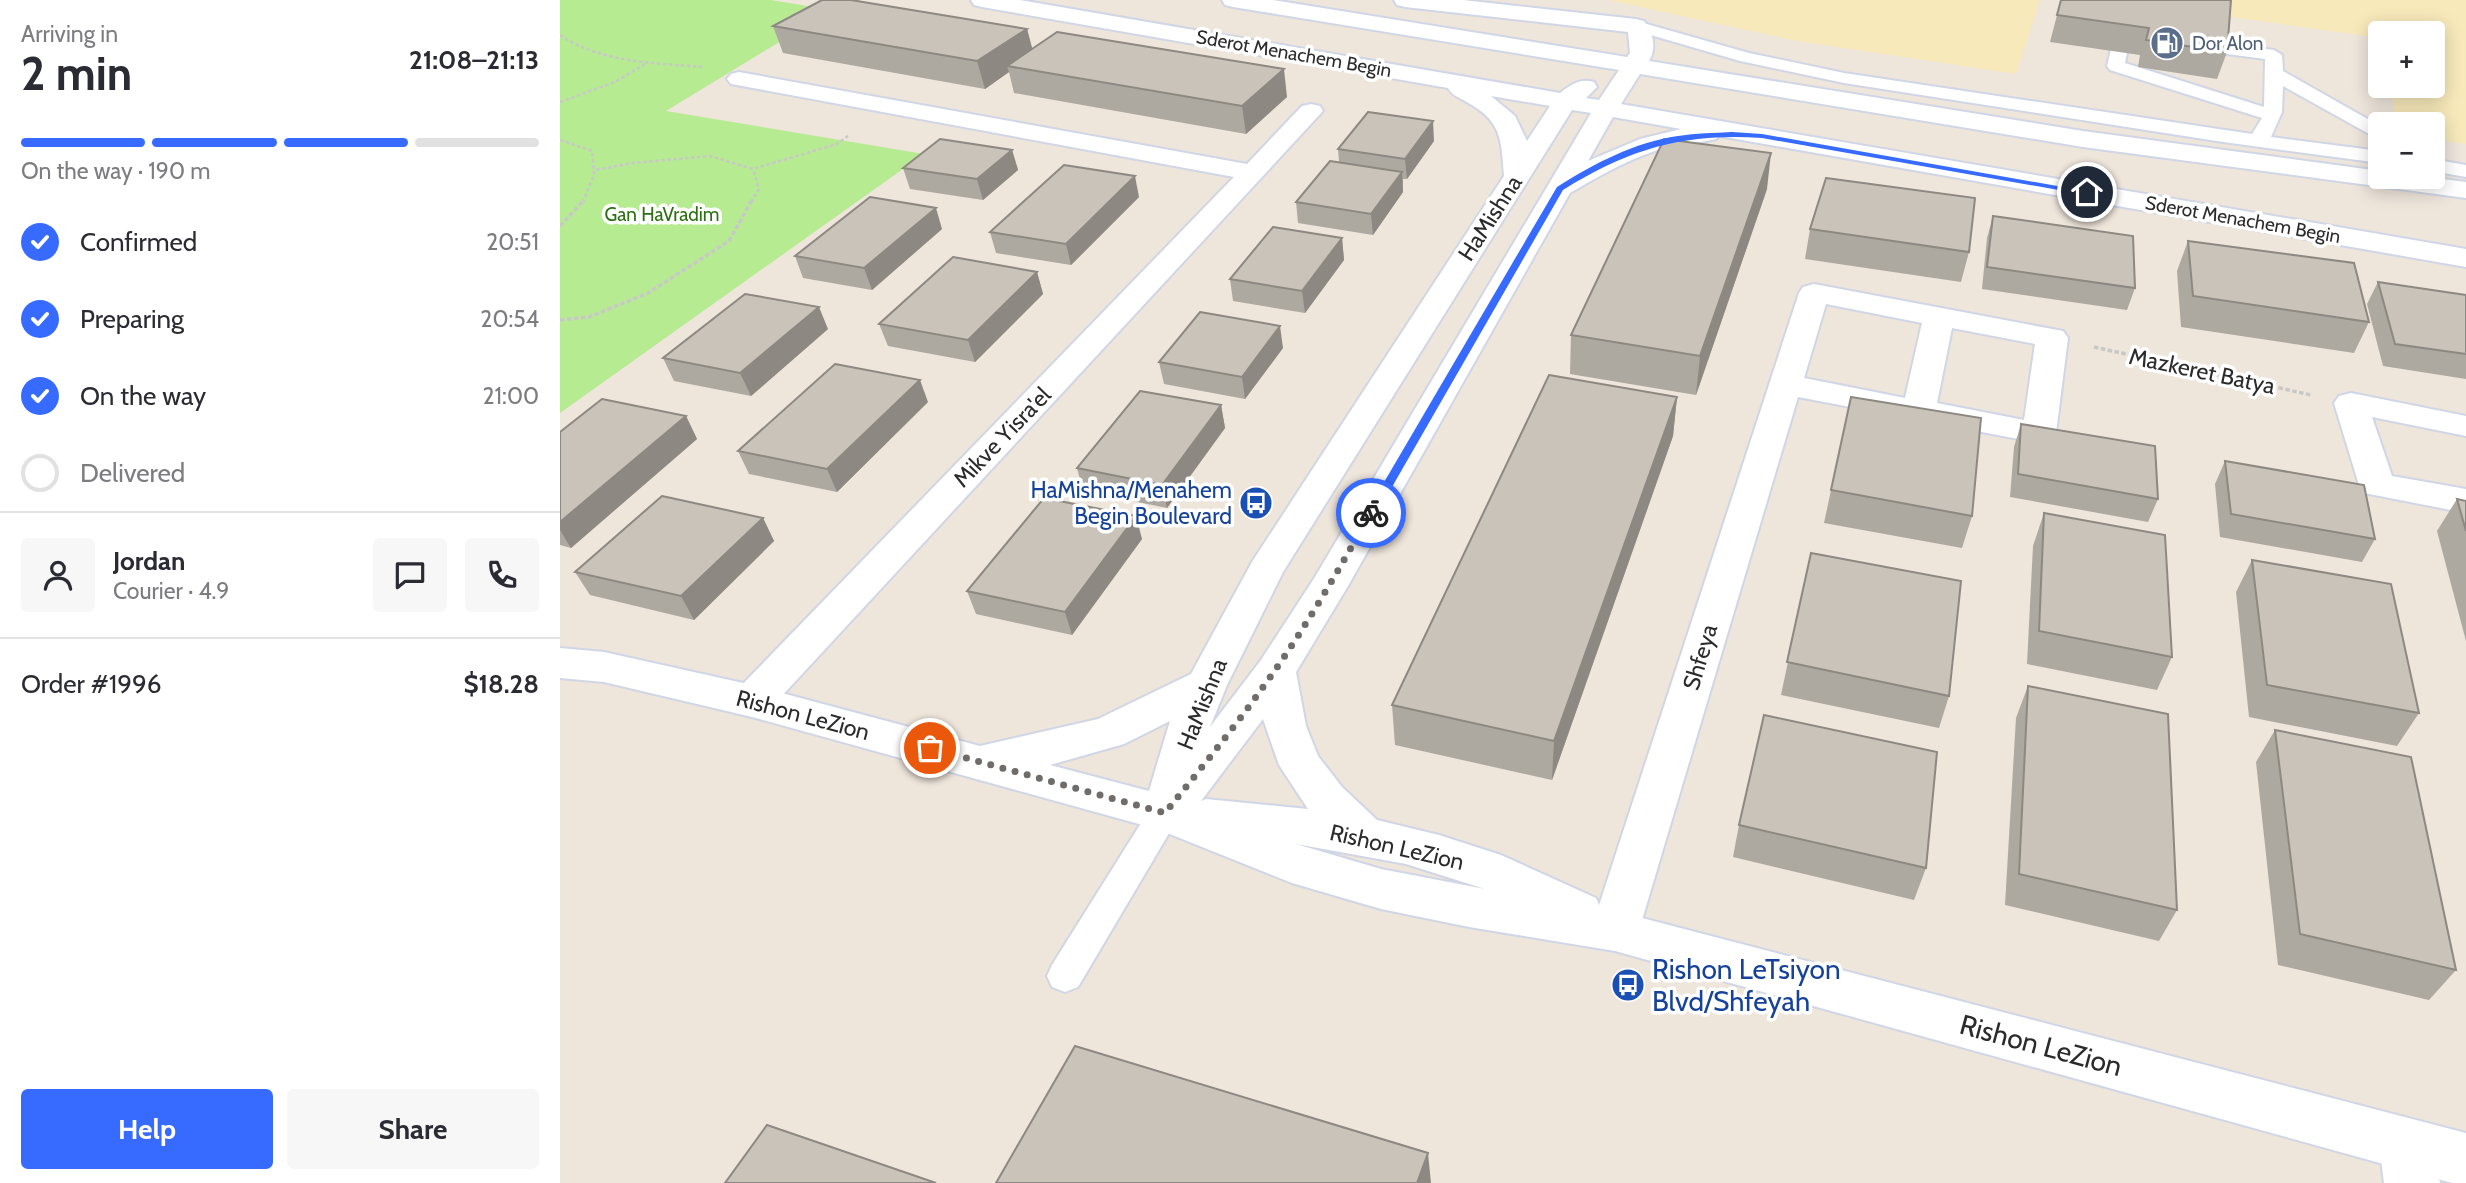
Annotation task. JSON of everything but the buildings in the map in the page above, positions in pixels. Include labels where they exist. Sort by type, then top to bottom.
[{"type":"street","name":"Sderot Menachem Begin","points":[[982,0],[2466,258]]},
{"type":"street","name":"Sderot Menachem Begin","points":[[1233,0],[2083,139],[2463,177]]},
{"type":"street","points":[[1405,0],[1636,26],[1643,45],[1642,53],[1606,108]]},
{"type":"street","name":"HaMishna","points":[[1165,813],[1190,724],[1206,685],[1265,571],[1566,100],[1595,82],[1631,66]]},
{"type":"street","points":[[1419,74],[1469,93],[1505,118],[1515,135],[1518,148],[1517,175]]},
{"type":"street","points":[[739,79],[1253,173]]},
{"type":"street","name":"HaMishna","points":[[1165,813],[1233,729],[1275,671],[1329,586],[1606,108]]},
{"type":"street","name":"Mikve Yisra'el","points":[[752,701],[1311,111]]},
{"type":"street","points":[[1559,188],[1594,167],[1651,145],[1702,134],[1762,136]]},
{"type":"street","name":"Shfeya","points":[[1615,929],[1814,293],[2052,338]]},
{"type":"street","points":[[1919,410],[1939,317]]},
{"type":"street","points":[[1786,385],[2039,433],[2052,338]]},
{"type":"street","points":[[2466,426],[2351,403],[2377,485],[2466,501]]},
{"type":"street","name":"Rishon LeZion","points":[[560,663],[604,667],[752,701],[981,761],[1165,813],[1308,869],[1381,889],[1615,929],[2409,1164],[2466,1160]]},
{"type":"street","points":[[1275,671],[1288,740],[1298,766],[1333,808],[1366,838]]},
{"type":"street","points":[[981,761],[1039,751],[1109,732],[1206,685]]},
{"type":"street","name":"Rishon LeZion","points":[[1165,813],[1304,826],[1468,863],[1511,878],[1615,929]]},
{"type":"lane","points":[[1636,26],[1746,57],[1844,78],[2368,155]]},
{"type":"lane","points":[[2258,139],[2269,129],[2272,116],[2274,55],[2122,36],[2116,66],[2272,116]]},
{"type":"lane","points":[[2273,73],[2368,127]]},
{"type":"lane","points":[[2445,167],[2463,177]]},
{"type":"lane","points":[[2445,170],[2463,177]]},
{"type":"lane","points":[[1065,976],[1165,813]]},
{"type":"path","points":[[560,35],[570,44],[645,64],[705,67],[739,79]]},
{"type":"path","points":[[560,102],[615,82],[645,64]]},
{"type":"path","points":[[596,170],[632,163],[710,156],[753,169],[837,144],[891,108]]},
{"type":"path","points":[[560,140],[592,151],[596,170],[584,204],[560,226]]},
{"type":"path","points":[[560,320],[589,317],[648,293],[729,241],[759,189],[753,169]]},
{"type":"path","name":"Mazkeret Batya","points":[[2052,338],[2351,403]]},
{"type":"green space","name":"Gan HaVradim","points":[[560,0],[771,0],[832,10],[666,111],[924,154],[560,413]]},
{"type":"sand","points":[[1608,0],[2040,0],[2016,74],[1797,41]]},
{"type":"sand","points":[[2110,0],[2466,0],[2466,144],[2445,141],[2445,112],[2394,112],[2393,98],[2445,98],[2445,21],[2368,21],[2368,36]]},
{"type":"way so far","points":[[930,748],[1165,813],[1233,729],[1275,671],[1371,513]]},
{"type":"place","name":"Dor Alon","points":[[2167,43]]},
{"type":"place","name":"HaMishna/Menahem Begin Boulevard","points":[[1256,503]]},
{"type":"place","name":"Rishon LeTsiyon Blvd/Shfeyah","points":[[1628,985]]},
{"type":"route","points":[[1371,513],[1559,188],[1594,167],[1677,138],[1702,134],[1732,134],[1762,136],[2087,192]]}]
